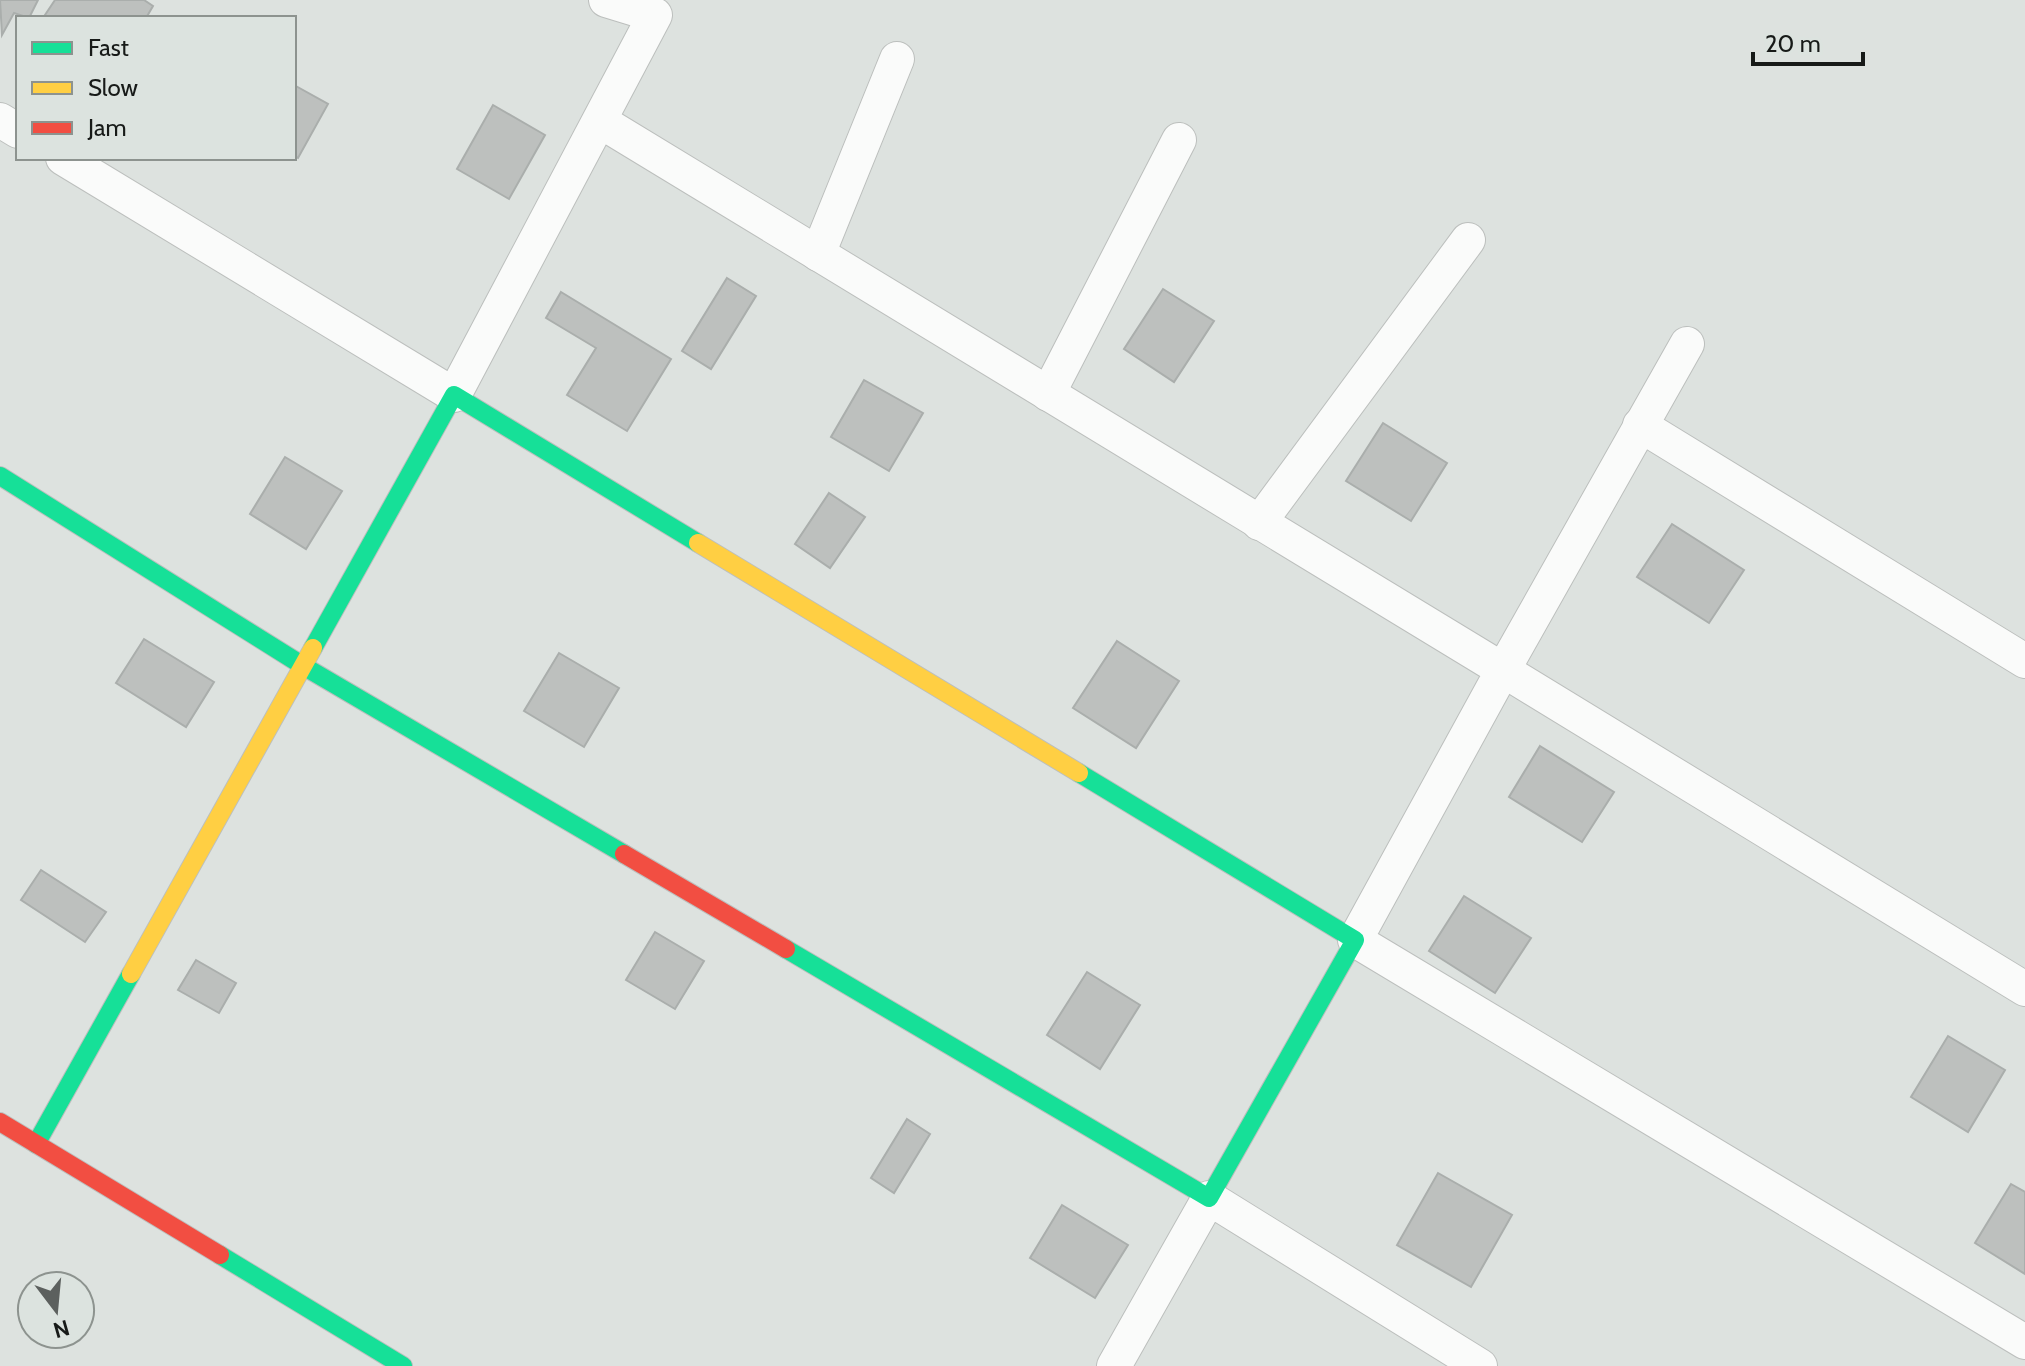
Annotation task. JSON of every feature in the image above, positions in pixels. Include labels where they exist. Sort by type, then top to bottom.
[{"type":"street","points":[[36,1144],[305,667],[454,395],[655,15],[606,0]]},
{"type":"street","points":[[818,254],[897,59]]},
{"type":"street","points":[[600,121],[2025,989]]},
{"type":"street","points":[[1048,394],[1179,140]]},
{"type":"street","points":[[66,160],[2025,1342]]},
{"type":"street","points":[[1259,523],[1468,240]]},
{"type":"street","points":[[1114,1366],[1687,344]]},
{"type":"street","points":[[1640,425],[2025,661]]},
{"type":"street","points":[[0,476],[305,667],[1209,1198],[1480,1366]]},
{"type":"street","points":[[0,1122],[403,1366]]},
{"type":"building","points":[[0,0],[38,0],[30,16],[14,13],[2,35]]},
{"type":"building","points":[[55,0],[144,0],[153,6],[147,16],[44,16]]},
{"type":"building","points":[[296,86],[328,104],[296,157]]},
{"type":"building","points":[[493,105],[545,135],[509,199],[457,169]]},
{"type":"building","points":[[727,278],[756,296],[711,369],[682,351]]},
{"type":"building","points":[[1163,289],[1214,321],[1174,382],[1124,349]]},
{"type":"building","points":[[561,292],[671,359],[627,431],[567,395],[596,348],[546,318]]},
{"type":"building","points":[[864,380],[923,413],[889,471],[831,437]]},
{"type":"building","points":[[1383,423],[1447,463],[1411,521],[1346,481]]},
{"type":"building","points":[[285,457],[342,491],[306,549],[250,514]]},
{"type":"building","points":[[829,493],[865,517],[830,568],[795,544]]},
{"type":"building","points":[[1672,524],[1744,570],[1709,623],[1637,577]]},
{"type":"building","points":[[144,639],[214,682],[186,727],[116,683]]},
{"type":"building","points":[[1117,641],[1179,681],[1136,748],[1073,708]]},
{"type":"building","points":[[559,653],[619,688],[584,747],[524,711]]},
{"type":"building","points":[[1540,746],[1614,792],[1582,842],[1509,797]]},
{"type":"building","points":[[41,870],[106,912],[85,942],[21,900]]},
{"type":"building","points":[[1464,896],[1531,938],[1495,993],[1429,951]]},
{"type":"building","points":[[655,932],[704,961],[675,1009],[626,980]]},
{"type":"building","points":[[196,960],[236,983],[219,1013],[178,990]]},
{"type":"building","points":[[1087,972],[1140,1005],[1100,1069],[1047,1035]]},
{"type":"building","points":[[1948,1036],[2005,1070],[1968,1132],[1911,1097]]},
{"type":"building","points":[[907,1119],[930,1134],[894,1193],[871,1178]]},
{"type":"building","points":[[1438,1173],[1512,1215],[1471,1287],[1397,1245]]},
{"type":"building","points":[[2011,1184],[2025,1192],[2025,1274],[1975,1243]]},
{"type":"building","points":[[1062,1205],[1128,1245],[1095,1298],[1030,1258]]},
{"type":"traffic: fast","points":[[313,648],[454,395],[698,543]]},
{"type":"traffic: fast","points":[[0,476],[305,667],[624,854]]},
{"type":"traffic: fast","points":[[786,949],[1209,1198],[1355,940],[1079,773]]},
{"type":"traffic: fast","points":[[36,1144],[131,974]]},
{"type":"traffic: fast","points":[[220,1255],[403,1366]]},
{"type":"traffic: slow","points":[[698,543],[1079,773]]},
{"type":"traffic: slow","points":[[131,974],[313,648]]},
{"type":"traffic: jam","points":[[624,854],[786,949]]},
{"type":"traffic: jam","points":[[0,1122],[220,1255]]}]
